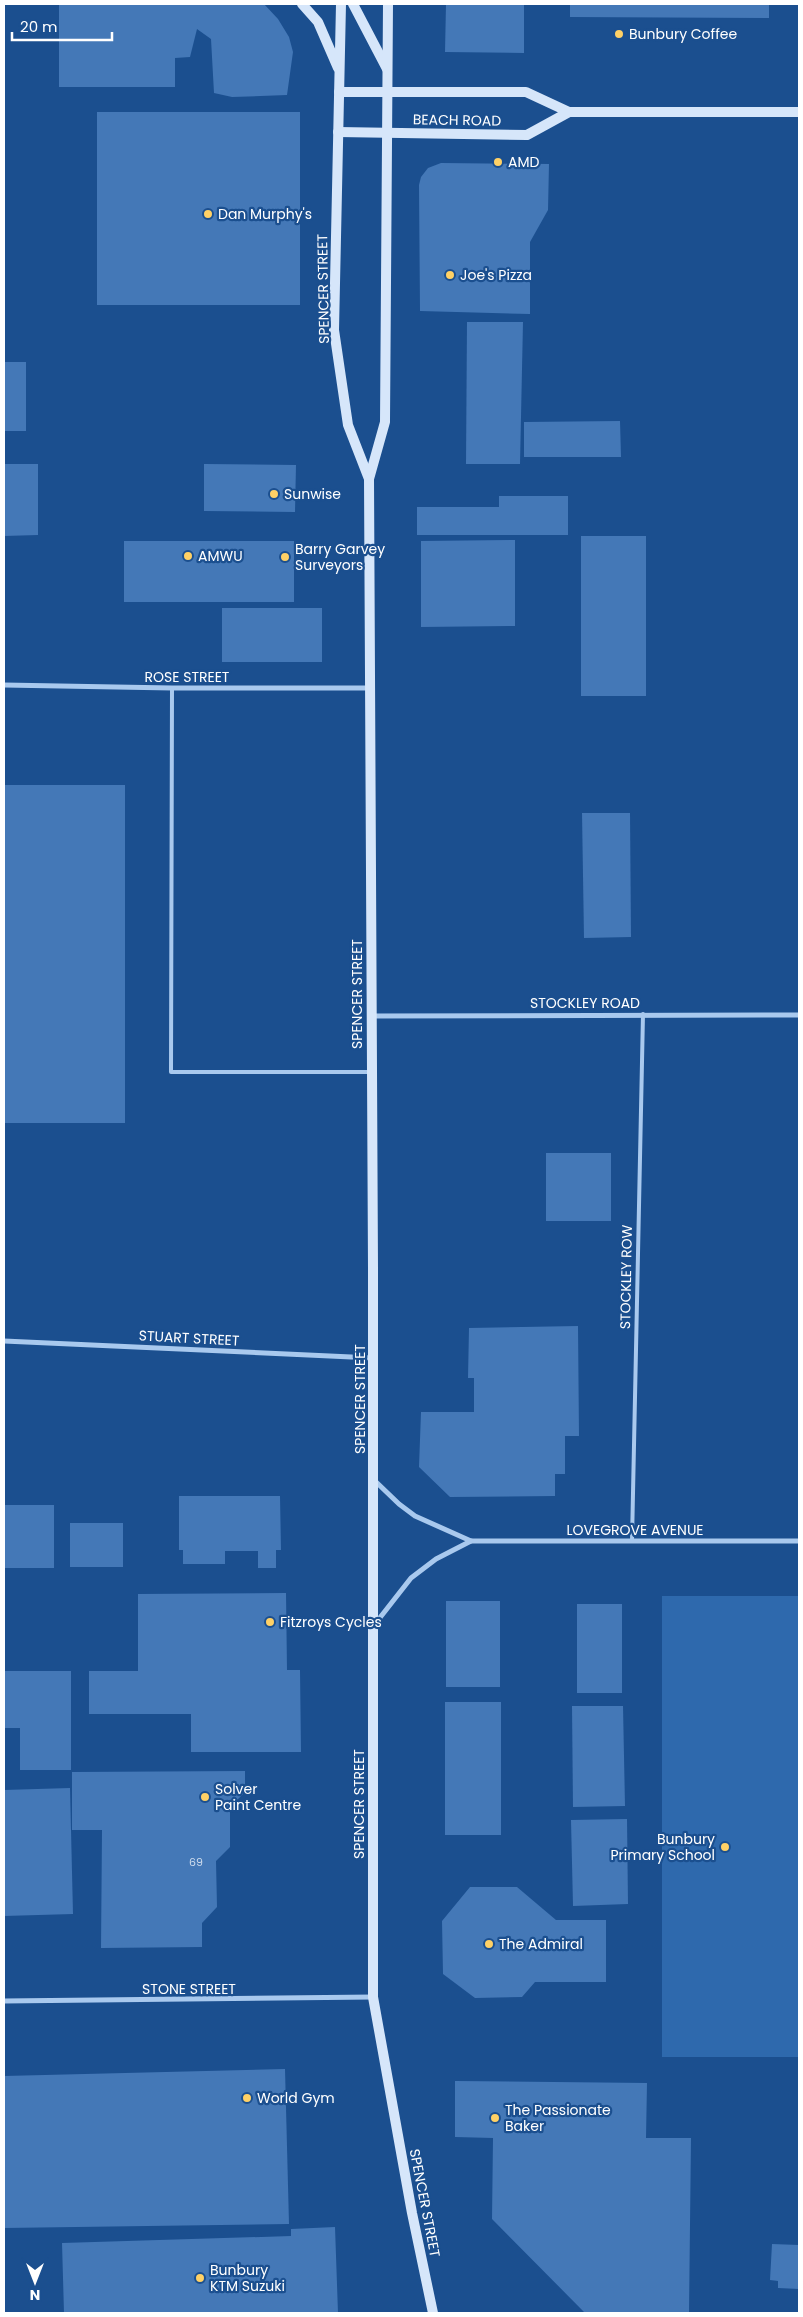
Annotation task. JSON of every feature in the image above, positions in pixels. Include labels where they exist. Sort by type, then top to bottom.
[{"type":"main road","points":[[302,4],[318,22],[340,71]]},
{"type":"main road","name":"SPENCER STREET","points":[[341,4],[334,330],[348,425],[369,479]]},
{"type":"main road","points":[[353,4],[389,72]]},
{"type":"main road","name":"SPENCER STREET","points":[[388,4],[385,422],[369,479],[374,1479],[372,1626],[374,1997],[412,2213],[433,2313]]},
{"type":"main road","name":"BEACH ROAD","points":[[340,92],[526,92],[569,112],[799,112]]},
{"type":"main road","name":"BEACH ROAD","points":[[338,132],[527,135],[569,112]]},
{"type":"street","name":"ROSE STREET","points":[[4,685],[172,688],[369,688]]},
{"type":"street","name":"STOCKLEY ROAD","points":[[371,1016],[799,1015]]},
{"type":"street","name":"STUART STREET","points":[[4,1341],[373,1358]]},
{"type":"street","name":"LOVEGROVE AVENUE","points":[[374,1479],[399,1504],[415,1516],[471,1541],[799,1541]]},
{"type":"street","name":"LOVEGROVE AVENUE","points":[[372,1626],[411,1578],[436,1559],[471,1541]]},
{"type":"street","name":"STONE STREET","points":[[4,2001],[374,1997]]},
{"type":"lane","points":[[172,688],[171,1072],[372,1072]]},
{"type":"lane","name":"STOCKLEY ROW","points":[[632,1541],[643,1014]]},
{"type":"shaded area","name":"Bunbury Primary School","points":[[662,1596],[799,1596],[799,2057],[662,2057]]},
{"type":"building","points":[[59,4],[264,4],[278,19],[289,37],[293,52],[287,95],[232,97],[214,93],[211,39],[197,29],[190,57],[175,58],[175,87],[59,87]]},
{"type":"building","points":[[446,4],[524,4],[524,53],[445,52]]},
{"type":"building","points":[[570,4],[769,4],[769,18],[570,17]]},
{"type":"building","points":[[97,112],[300,112],[300,305],[97,305]]},
{"type":"building","points":[[441,163],[549,164],[548,210],[530,242],[530,314],[420,311],[419,185],[421,177],[428,168]]},
{"type":"building","points":[[467,322],[523,322],[520,464],[466,464]]},
{"type":"building","points":[[4,362],[26,362],[26,431],[4,431]]},
{"type":"building","points":[[620,421],[621,457],[524,457],[524,422]]},
{"type":"building","points":[[4,464],[38,464],[38,535],[4,536]]},
{"type":"building","points":[[204,464],[296,465],[295,512],[204,511]]},
{"type":"building","points":[[499,496],[568,496],[568,535],[417,535],[417,507],[499,507]]},
{"type":"building","points":[[581,536],[646,536],[646,696],[581,696]]},
{"type":"building","points":[[515,540],[515,626],[421,627],[421,541]]},
{"type":"building","points":[[124,541],[294,541],[294,602],[124,602]]},
{"type":"building","points":[[222,608],[322,608],[322,662],[222,662]]},
{"type":"building","points":[[4,785],[125,785],[125,1123],[4,1123]]},
{"type":"building","points":[[582,813],[630,813],[631,937],[584,938]]},
{"type":"building","points":[[546,1153],[611,1153],[611,1221],[546,1221]]},
{"type":"building","points":[[578,1326],[579,1436],[565,1436],[565,1474],[555,1474],[555,1496],[450,1497],[419,1467],[421,1412],[474,1412],[474,1378],[468,1378],[469,1328]]},
{"type":"building","points":[[179,1496],[280,1496],[281,1550],[276,1550],[276,1568],[258,1568],[258,1551],[225,1551],[225,1564],[183,1564],[183,1550],[179,1550]]},
{"type":"building","points":[[4,1505],[54,1505],[54,1568],[4,1568]]},
{"type":"building","points":[[70,1523],[123,1523],[123,1567],[70,1567]]},
{"type":"building","points":[[286,1593],[287,1670],[300,1670],[301,1752],[191,1752],[191,1714],[89,1714],[89,1671],[138,1671],[138,1594]]},
{"type":"building","points":[[446,1601],[500,1601],[500,1687],[446,1687]]},
{"type":"building","points":[[577,1604],[622,1604],[622,1693],[577,1693]]},
{"type":"building","points":[[4,1671],[71,1671],[71,1770],[20,1770],[20,1728],[4,1728]]},
{"type":"building","points":[[445,1702],[501,1702],[501,1835],[445,1835]]},
{"type":"building","points":[[572,1706],[623,1706],[625,1806],[573,1807]]},
{"type":"building","points":[[245,1771],[245,1792],[230,1807],[230,1847],[216,1861],[217,1907],[202,1923],[202,1947],[101,1948],[102,1830],[72,1830],[72,1772]]},
{"type":"building","points":[[70,1788],[73,1914],[4,1916],[4,1790]]},
{"type":"building","points":[[627,1819],[628,1904],[573,1906],[571,1820]]},
{"type":"building","points":[[470,1887],[517,1887],[556,1920],[606,1920],[606,1982],[535,1982],[522,1997],[475,1998],[443,1974],[442,1921]]},
{"type":"building","points":[[285,2069],[289,2224],[4,2228],[4,2076]]},
{"type":"building","points":[[455,2081],[647,2083],[646,2138],[691,2138],[689,2313],[585,2313],[492,2219],[493,2138],[455,2137]]},
{"type":"building","name":"Bunbury KTM Suzuki","points":[[335,2227],[338,2313],[64,2313],[62,2243],[291,2236],[291,2229]]},
{"type":"building","points":[[772,2244],[799,2245],[799,2289],[778,2288],[778,2281],[770,2280]]},
{"type":"place","name":"Bunbury Coffee","points":[[619,34]]},
{"type":"place","name":"AMD","points":[[498,162]]},
{"type":"place","name":"Dan Murphy's","points":[[208,214]]},
{"type":"place","name":"Joe's Pizza","points":[[450,275]]},
{"type":"place","name":"Sunwise","points":[[274,494]]},
{"type":"place","name":"AMWU","points":[[188,556]]},
{"type":"place","name":"Barry Garvey Surveyors","points":[[285,557]]},
{"type":"place","name":"Fitzroys Cycles","points":[[270,1622]]},
{"type":"place","name":"Solver Paint Centre","points":[[205,1797]]},
{"type":"place","name":"Bunbury Primary School","points":[[725,1847]]},
{"type":"place","name":"The Admiral","points":[[489,1944]]},
{"type":"place","name":"World Gym","points":[[247,2098]]},
{"type":"place","name":"The Passionate Baker","points":[[495,2118]]},
{"type":"place","name":"Bunbury KTM Suzuki","points":[[200,2278]]}]
